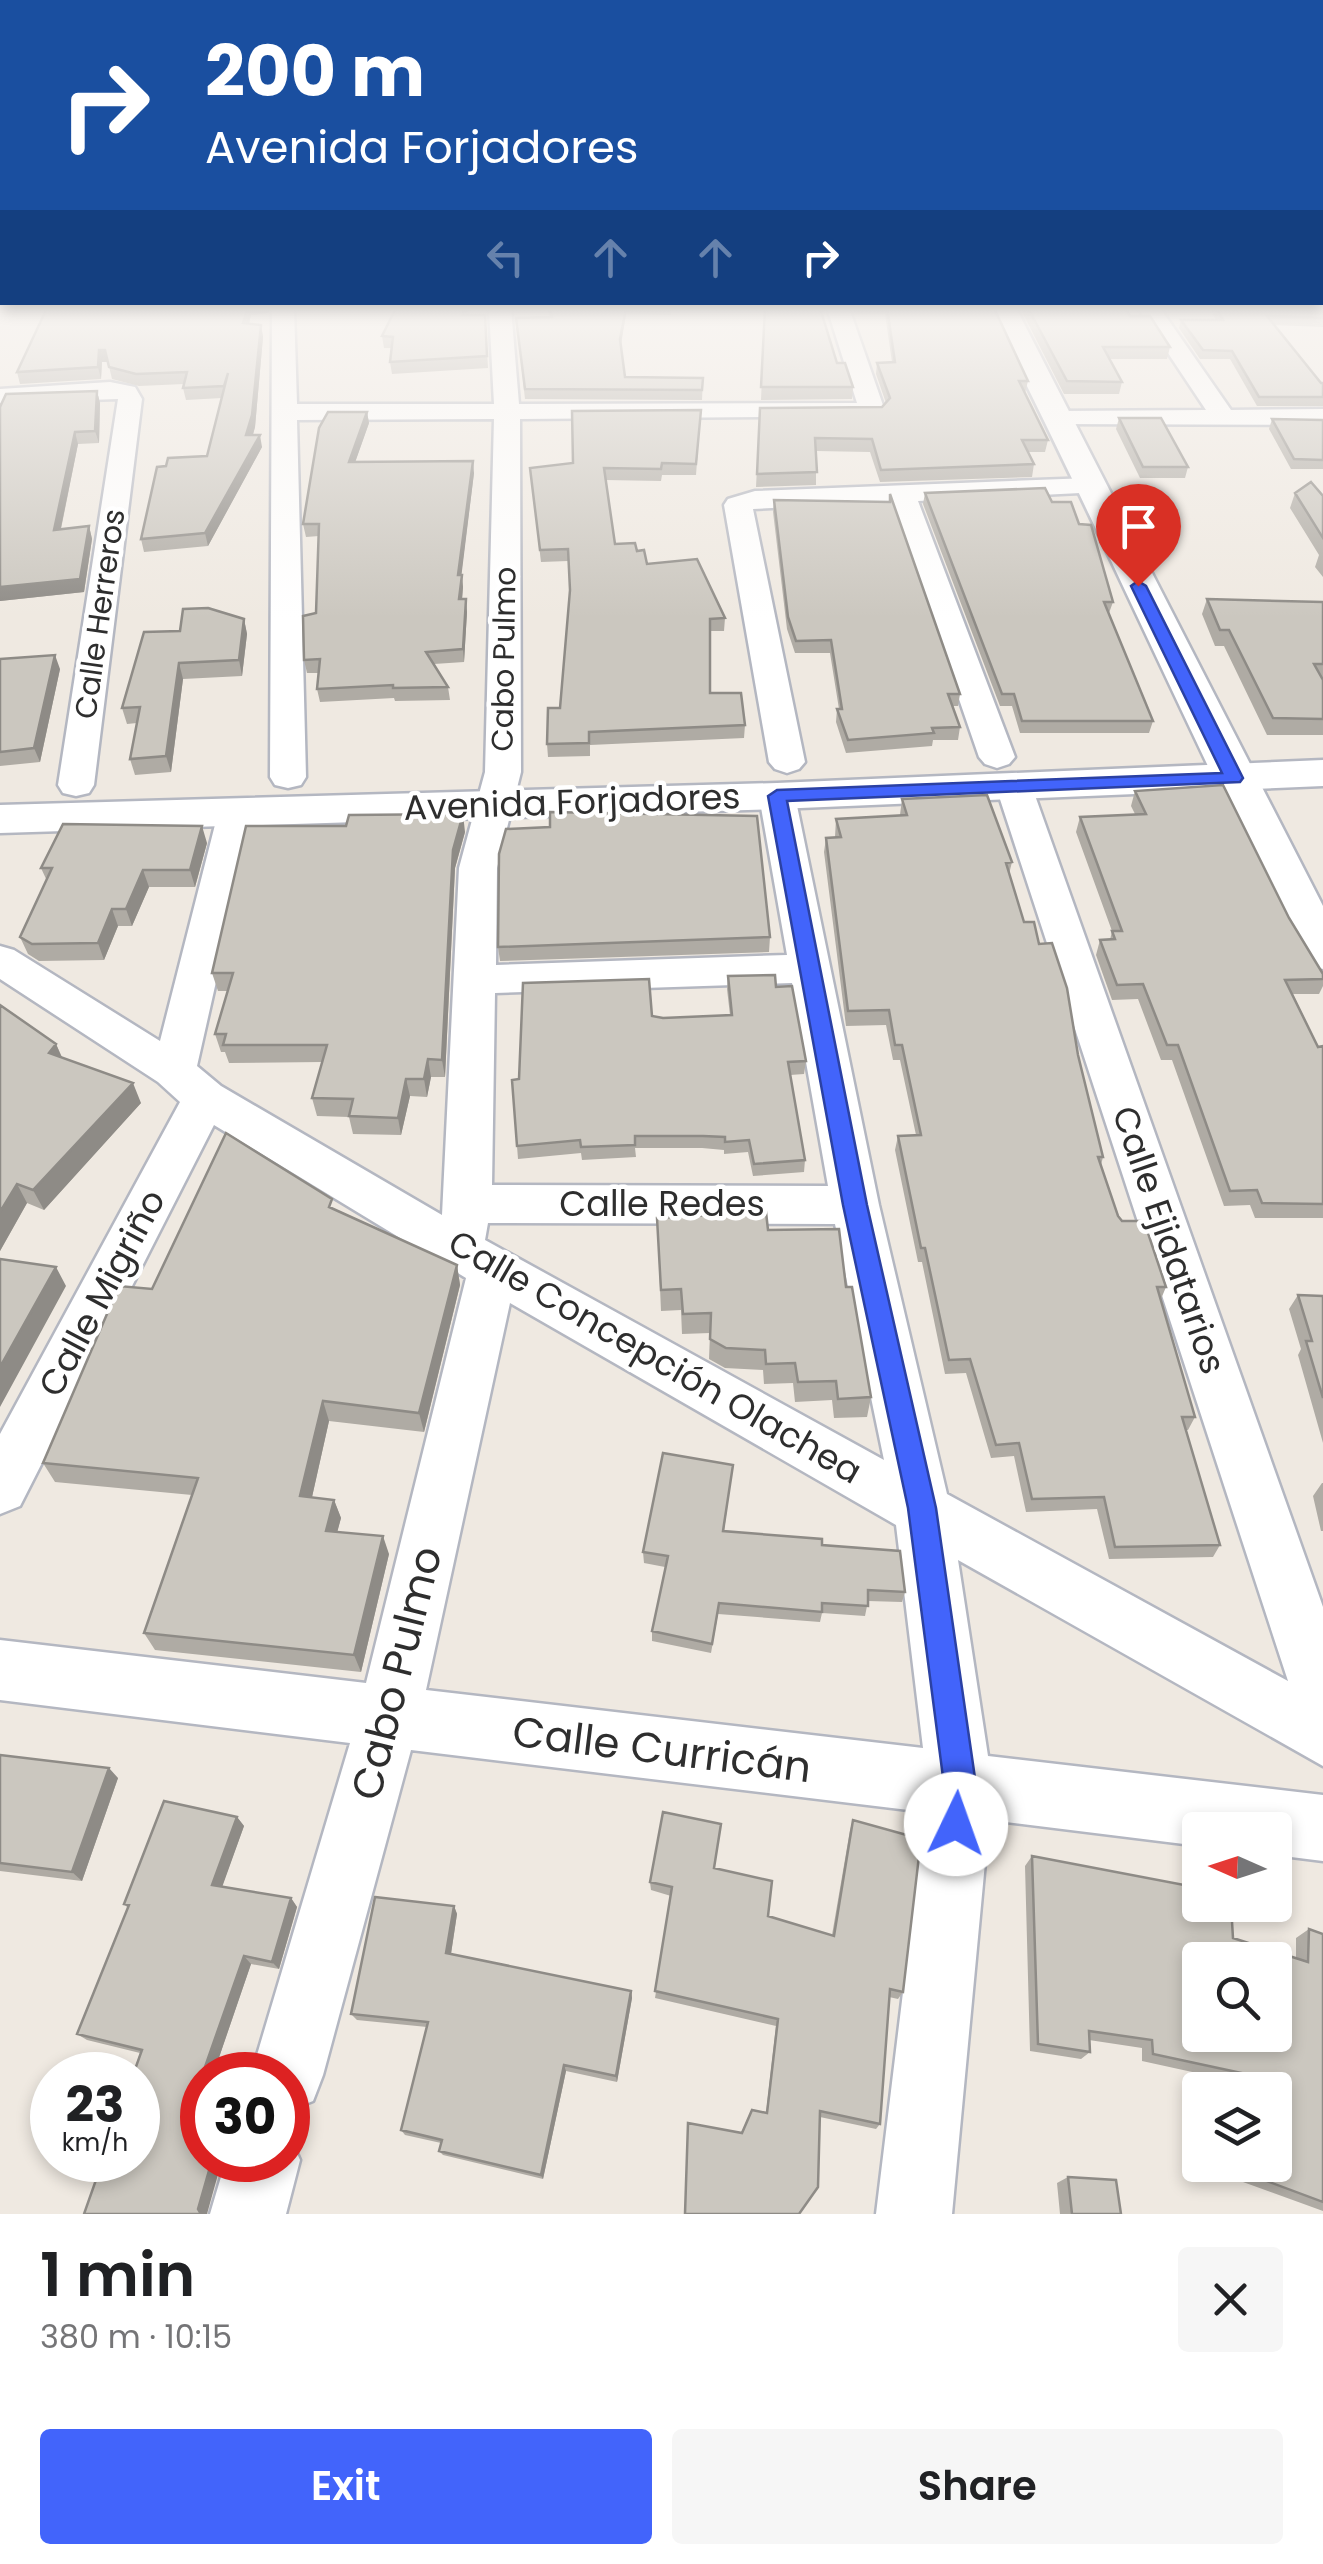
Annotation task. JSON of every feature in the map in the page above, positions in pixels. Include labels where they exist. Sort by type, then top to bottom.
[{"type":"main road","points":[[1056,411],[1226,764],[1323,952]]},
{"type":"main road","name":"Avenida Forjadores","points":[[1226,764],[1323,746]]},
{"type":"main road","name":"Avenida Forjadores","points":[[0,820],[236,813],[498,788],[1226,764],[1323,774]]},
{"type":"main road","name":"Avenida Forjadores","points":[[0,790],[288,777],[498,788]]},
{"type":"street","name":"Calle Herreros","points":[[76,785],[128,411]]},
{"type":"street","points":[[288,777],[285,412],[814,411]]},
{"type":"street","points":[[1219,411],[1224,418]]},
{"type":"street","name":"Cabo Pulmo","points":[[294,2052],[389,1715],[473,1240],[478,868],[498,788],[507,413]]},
{"type":"street","points":[[1060,420],[1323,417]]},
{"type":"street","points":[[914,2214],[960,1785],[922,1508],[855,1205],[810,968],[737,511],[744,501],[1090,486]]},
{"type":"street","name":"Calle Ejidatarios","points":[[902,495],[1005,772],[1323,1694]]},
{"type":"street","name":"Calle Migriño","points":[[0,1488],[189,1084],[236,813]]},
{"type":"street","name":"Calle Concepción Olachea","points":[[0,960],[189,1084],[473,1240],[922,1508],[1323,1735]]},
{"type":"street","points":[[476,980],[810,968]]},
{"type":"street","name":"Calle Redes","points":[[473,1240],[855,1205]]},
{"type":"street","name":"Calle Curricán","points":[[0,1670],[1323,1828]]},
{"type":"street","points":[[248,2214],[257,2182]]},
{"type":"building","points":[[0,411],[96,411],[95,431],[75,432],[54,530],[89,526],[80,579],[0,587]]},
{"type":"building","points":[[218,411],[252,411],[246,435],[260,435],[205,533],[141,539],[157,467],[166,466],[168,458],[207,456]]},
{"type":"building","points":[[572,411],[701,411],[696,464],[662,463],[661,469],[604,468],[615,544],[635,543],[637,551],[644,550],[647,564],[697,559],[725,618],[710,619],[710,693],[741,693],[745,725],[589,732],[589,743],[547,744],[548,708],[560,708],[570,590],[568,549],[540,550],[530,468],[573,463]]},
{"type":"building","points":[[760,411],[1034,411],[1048,440],[1022,440],[1034,464],[881,470],[872,439],[815,438],[817,472],[757,474]]},
{"type":"building","points":[[328,412],[367,412],[349,462],[473,461],[458,575],[462,575],[459,599],[466,599],[463,649],[426,652],[448,687],[317,689],[320,659],[304,660],[303,616],[316,613],[319,524],[303,524],[319,428]]},
{"type":"building","points":[[1119,418],[1161,418],[1188,467],[1143,467]]},
{"type":"building","points":[[1272,419],[1323,420],[1323,460],[1294,459]]},
{"type":"building","points":[[1311,482],[1323,496],[1323,538],[1295,493]]},
{"type":"building","points":[[1045,488],[1052,502],[1071,502],[1079,524],[1091,525],[1113,602],[1104,602],[1153,721],[1022,721],[1014,694],[1002,694],[925,493]]},
{"type":"building","points":[[890,494],[960,694],[948,694],[960,727],[848,740],[837,709],[842,709],[831,640],[796,641],[788,617],[774,500],[890,502]]},
{"type":"building","points":[[1207,599],[1323,602],[1323,664],[1314,664],[1323,680],[1323,719],[1273,718],[1229,630],[1220,630]]},
{"type":"building","points":[[208,608],[244,619],[239,660],[179,663],[166,756],[130,759],[140,707],[122,708],[144,632],[180,631],[183,609]]},
{"type":"building","points":[[55,655],[34,748],[0,752],[0,659]]},
{"type":"building","points":[[1223,785],[1289,918],[1323,974],[1323,979],[1285,980],[1318,1047],[1323,1046],[1323,1204],[1262,1203],[1257,1190],[1230,1191],[1178,1045],[1167,1045],[1143,984],[1117,985],[1100,940],[1115,939],[1112,931],[1122,931],[1080,817],[1146,814],[1135,791]]},
{"type":"building","points":[[987,795],[1012,862],[1006,863],[1024,922],[1034,922],[1039,944],[1052,943],[1067,988],[1078,1055],[1103,1157],[1098,1157],[1118,1216],[1122,1221],[1144,1221],[1166,1287],[1157,1287],[1195,1417],[1182,1417],[1220,1545],[1115,1547],[1104,1497],[1032,1499],[1019,1443],[996,1445],[970,1359],[949,1360],[898,1136],[921,1135],[902,1045],[895,1045],[889,1010],[848,1011],[826,838],[841,837],[836,819],[907,815],[902,799]]},
{"type":"building","points":[[550,812],[757,816],[770,937],[498,947],[499,854],[506,829],[550,827]]},
{"type":"building","points":[[463,814],[453,850],[442,1060],[428,1059],[424,1079],[406,1079],[398,1118],[349,1116],[353,1099],[312,1098],[327,1045],[223,1045],[226,1034],[215,1034],[233,973],[212,973],[246,826],[346,826],[349,815]]},
{"type":"building","points":[[63,824],[202,826],[190,870],[143,870],[126,909],[112,909],[98,943],[32,944],[20,937],[52,868],[41,868]]},
{"type":"building","points":[[775,975],[776,987],[792,986],[806,1061],[788,1062],[805,1160],[754,1164],[749,1140],[725,1142],[725,1137],[635,1136],[635,1145],[581,1147],[580,1140],[517,1146],[512,1080],[519,1079],[523,983],[649,979],[652,1016],[663,1018],[732,1015],[728,976]]},
{"type":"building","points":[[0,1005],[56,1044],[49,1053],[133,1083],[33,1190],[17,1184],[0,1212]]},
{"type":"building","points":[[226,1133],[332,1199],[329,1207],[457,1265],[419,1413],[323,1401],[300,1496],[334,1500],[326,1531],[383,1536],[354,1655],[144,1633],[198,1478],[43,1463],[119,1286],[152,1289]]},
{"type":"building","points":[[766,1212],[768,1230],[839,1229],[846,1287],[852,1287],[871,1397],[838,1399],[836,1381],[798,1382],[795,1363],[766,1364],[765,1350],[726,1348],[710,1339],[711,1313],[683,1314],[681,1289],[661,1290],[657,1218]]},
{"type":"building","points":[[0,1259],[56,1267],[0,1367]]},
{"type":"building","points":[[1298,1295],[1323,1296],[1323,1398],[1306,1341],[1312,1341]]},
{"type":"building","points":[[663,1453],[733,1465],[723,1531],[822,1539],[822,1545],[900,1551],[905,1592],[868,1590],[868,1606],[822,1603],[822,1612],[719,1603],[712,1644],[652,1631],[668,1556],[643,1552]]},
{"type":"building","points":[[0,1755],[109,1768],[72,1872],[0,1863]]},
{"type":"building","points":[[164,1801],[237,1817],[212,1885],[291,1898],[272,1962],[244,1956],[210,2052],[180,2052],[180,2182],[206,2182],[198,2209],[201,2214],[84,2214],[95,2182],[160,2182],[160,2052],[141,2052],[77,2034],[129,1905],[124,1904]]},
{"type":"building","points":[[663,1812],[721,1824],[714,1868],[772,1881],[768,1916],[834,1936],[853,1820],[921,1839],[903,1992],[890,1989],[880,2124],[820,2111],[818,2187],[799,2214],[685,2214],[688,2123],[742,2133],[752,2110],[767,2113],[778,2019],[655,1991],[672,1887],[650,1882]]},
{"type":"building","points":[[1032,1856],[1182,1885],[1182,1922],[1232,1922],[1233,1938],[1246,1942],[1182,1942],[1182,2052],[1292,2052],[1292,1957],[1308,1962],[1309,1929],[1323,1934],[1323,2202],[1269,2182],[1292,2182],[1292,2072],[1237,2072],[1153,2054],[1152,2040],[1089,2031],[1090,2052],[1038,2044]]},
{"type":"building","points":[[375,1897],[454,1906],[446,1953],[631,1991],[616,2076],[564,2065],[541,2175],[439,2151],[442,2140],[401,2130],[428,2022],[351,2014]]},
{"type":"building","points":[[1068,2177],[1116,2180],[1121,2214],[1072,2214]]},
{"type":"route","points":[[956,1824],[960,1785],[922,1508],[855,1205],[777,796],[1234,778],[1138,586]]}]
